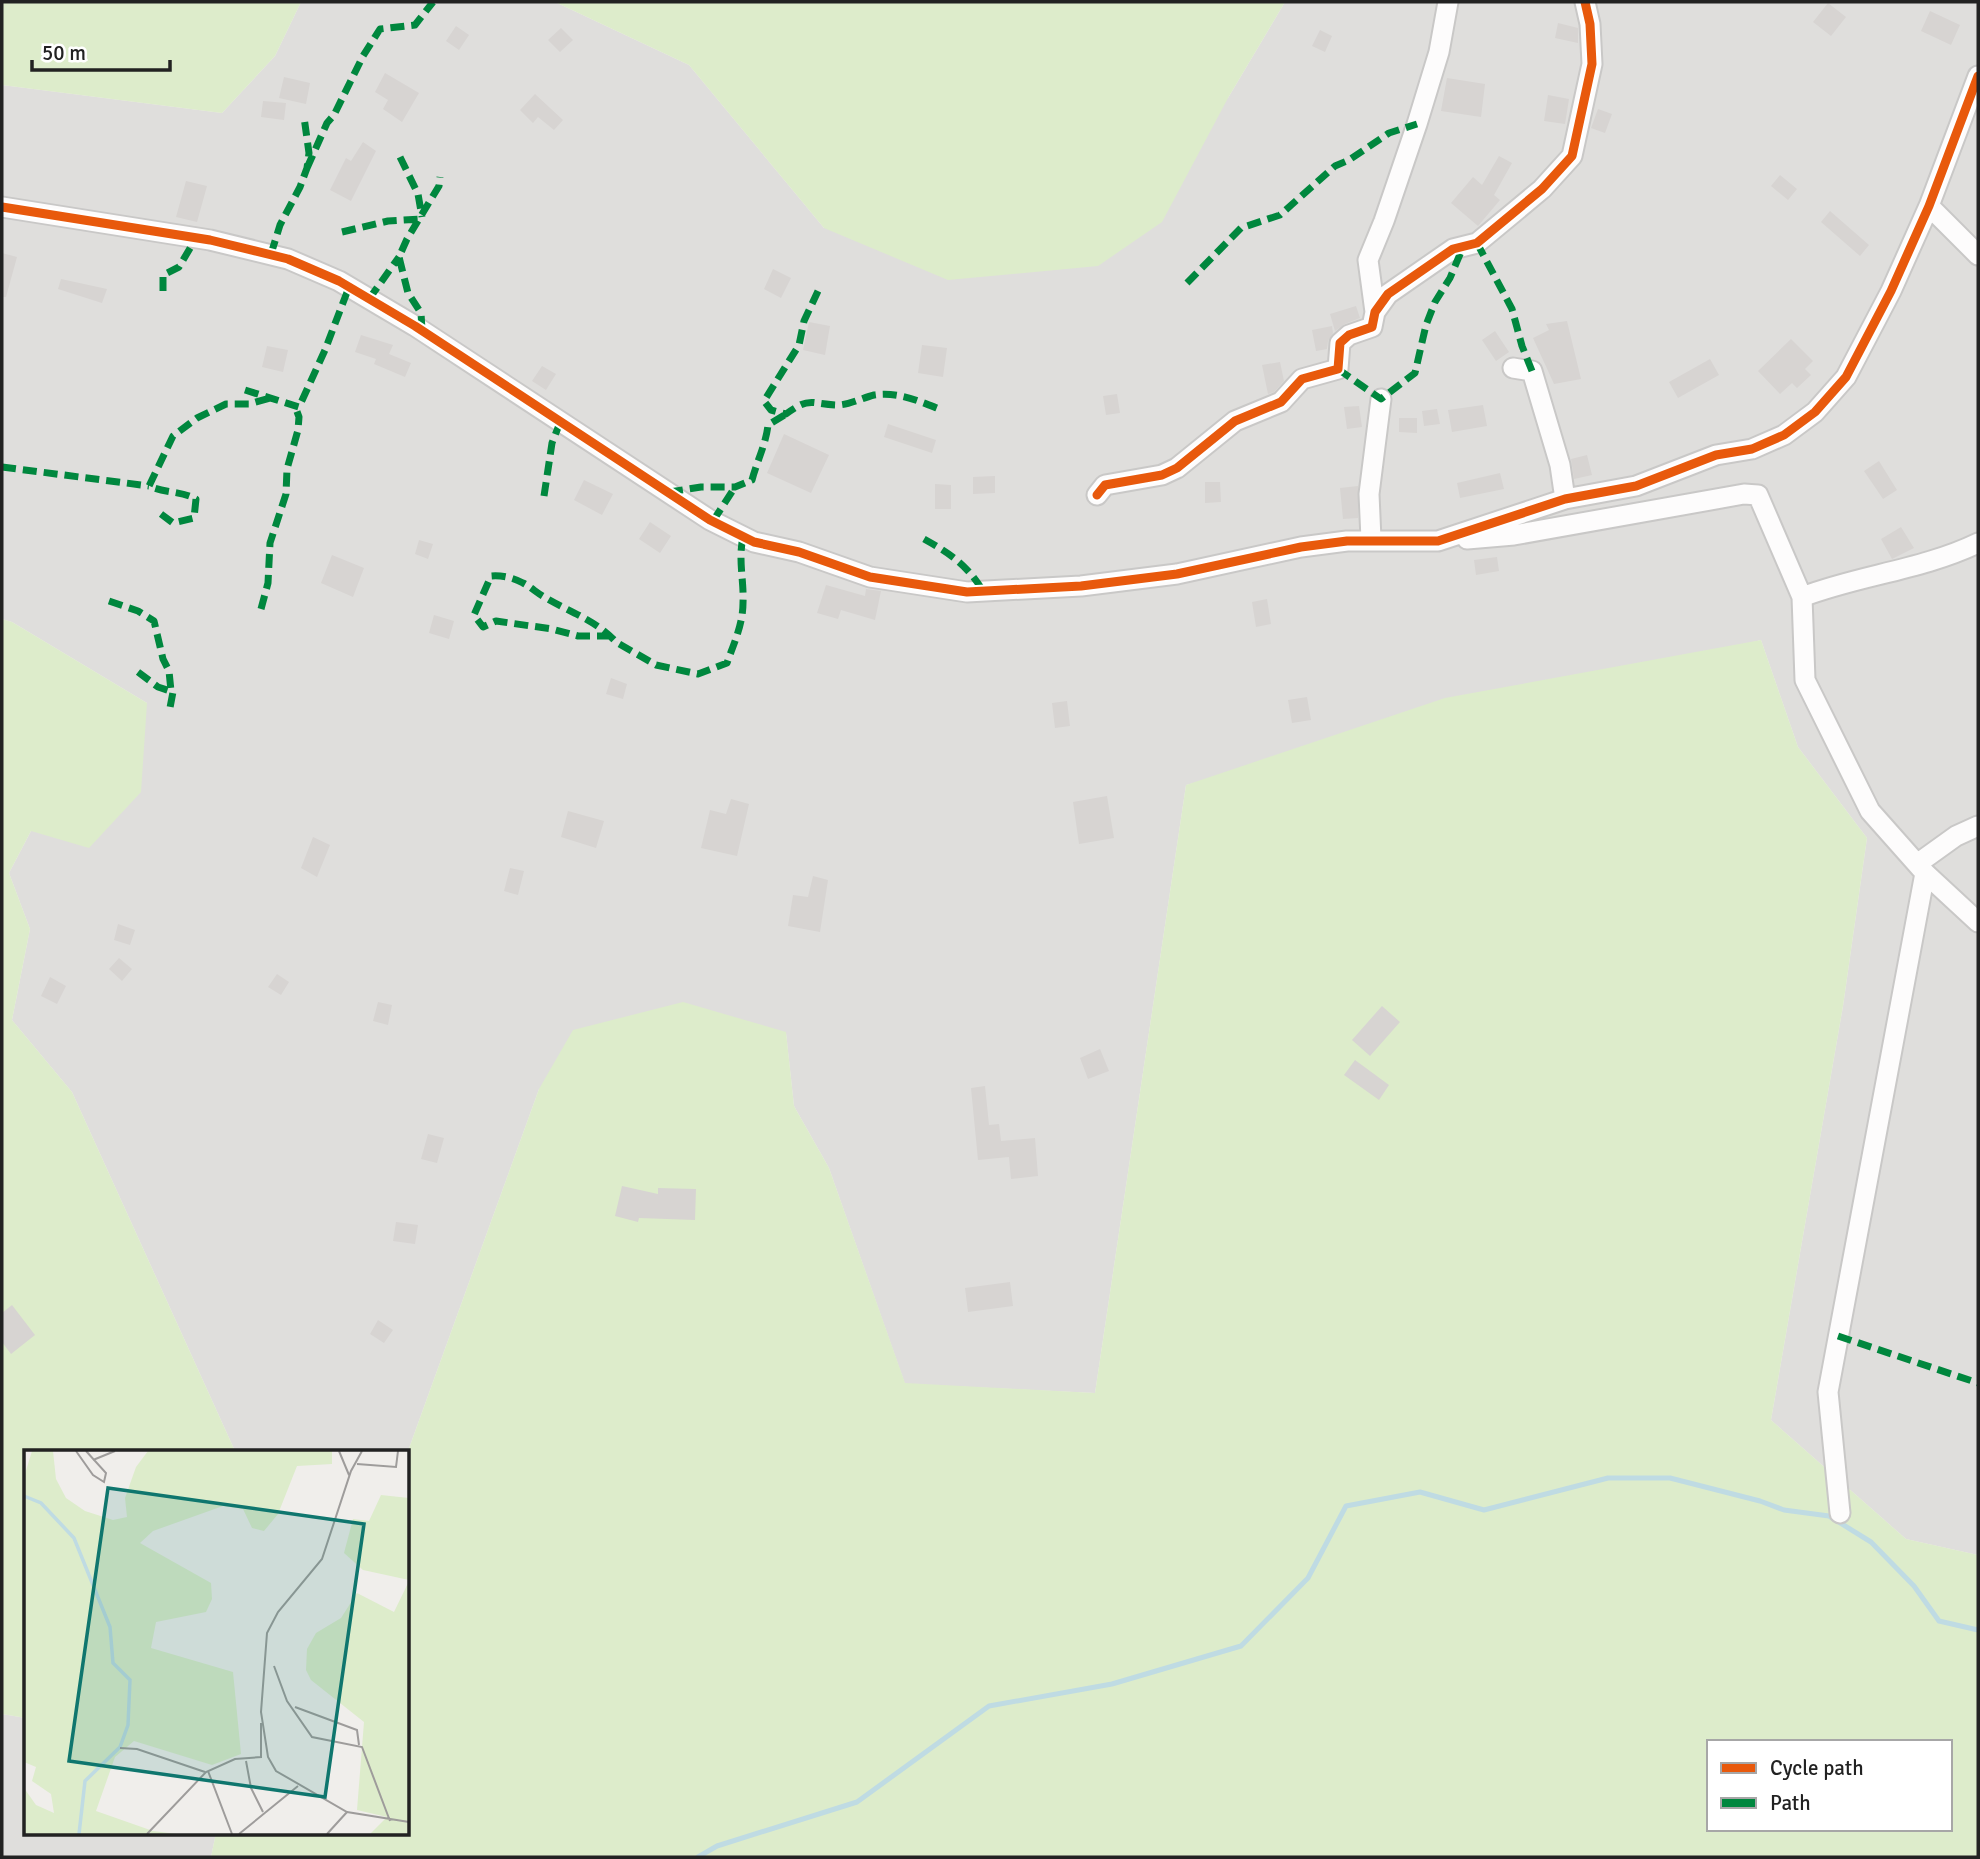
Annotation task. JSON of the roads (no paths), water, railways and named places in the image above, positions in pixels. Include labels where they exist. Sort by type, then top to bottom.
[{"type":"street","points":[[1097,495],[1105,485],[1162,475],[1177,468],[1235,421],[1281,402],[1302,379],[1338,369],[1340,343],[1349,335],[1372,327],[1375,312],[1368,260],[1417,124],[1439,52],[1448,2]]},
{"type":"street","points":[[1375,312],[1388,294],[1410,277],[1453,249],[1477,243],[1515,213],[1542,189],[1572,156],[1592,64],[1590,24],[1585,2]]},
{"type":"street","points":[[1438,541],[1564,499],[1636,486],[1716,455],[1752,449],[1784,435],[1815,412],[1846,377],[1891,291],[1928,206],[1978,76]]},
{"type":"street","points":[[1928,206],[1978,255]]},
{"type":"street","points":[[2,207],[210,240],[288,259],[339,281],[415,326],[710,520],[754,542],[799,552],[870,577],[967,592],[1081,586],[1177,574],[1301,547],[1371,539],[1438,541],[1514,535],[1744,494],[1758,495],[1802,597],[1805,680],[1870,811],[1921,868],[1978,922]]},
{"type":"street","points":[[1513,368],[1532,371],[1560,465],[1564,499]]},
{"type":"street","points":[[1371,539],[1369,494],[1381,399]]},
{"type":"street","points":[[1802,597],[1828,587],[1934,561],[1978,543]]},
{"type":"street","points":[[1840,1513],[1828,1392],[1921,868],[1956,836],[1978,826]]},
{"type":"waterway","points":[[698,1857],[717,1846],[857,1802],[989,1706],[1112,1684],[1241,1646],[1308,1578],[1346,1506],[1420,1492],[1484,1510],[1608,1478],[1670,1478],[1760,1501],[1784,1510],[1829,1516],[1871,1542],[1914,1586],[1939,1621],[1978,1630]]}]
